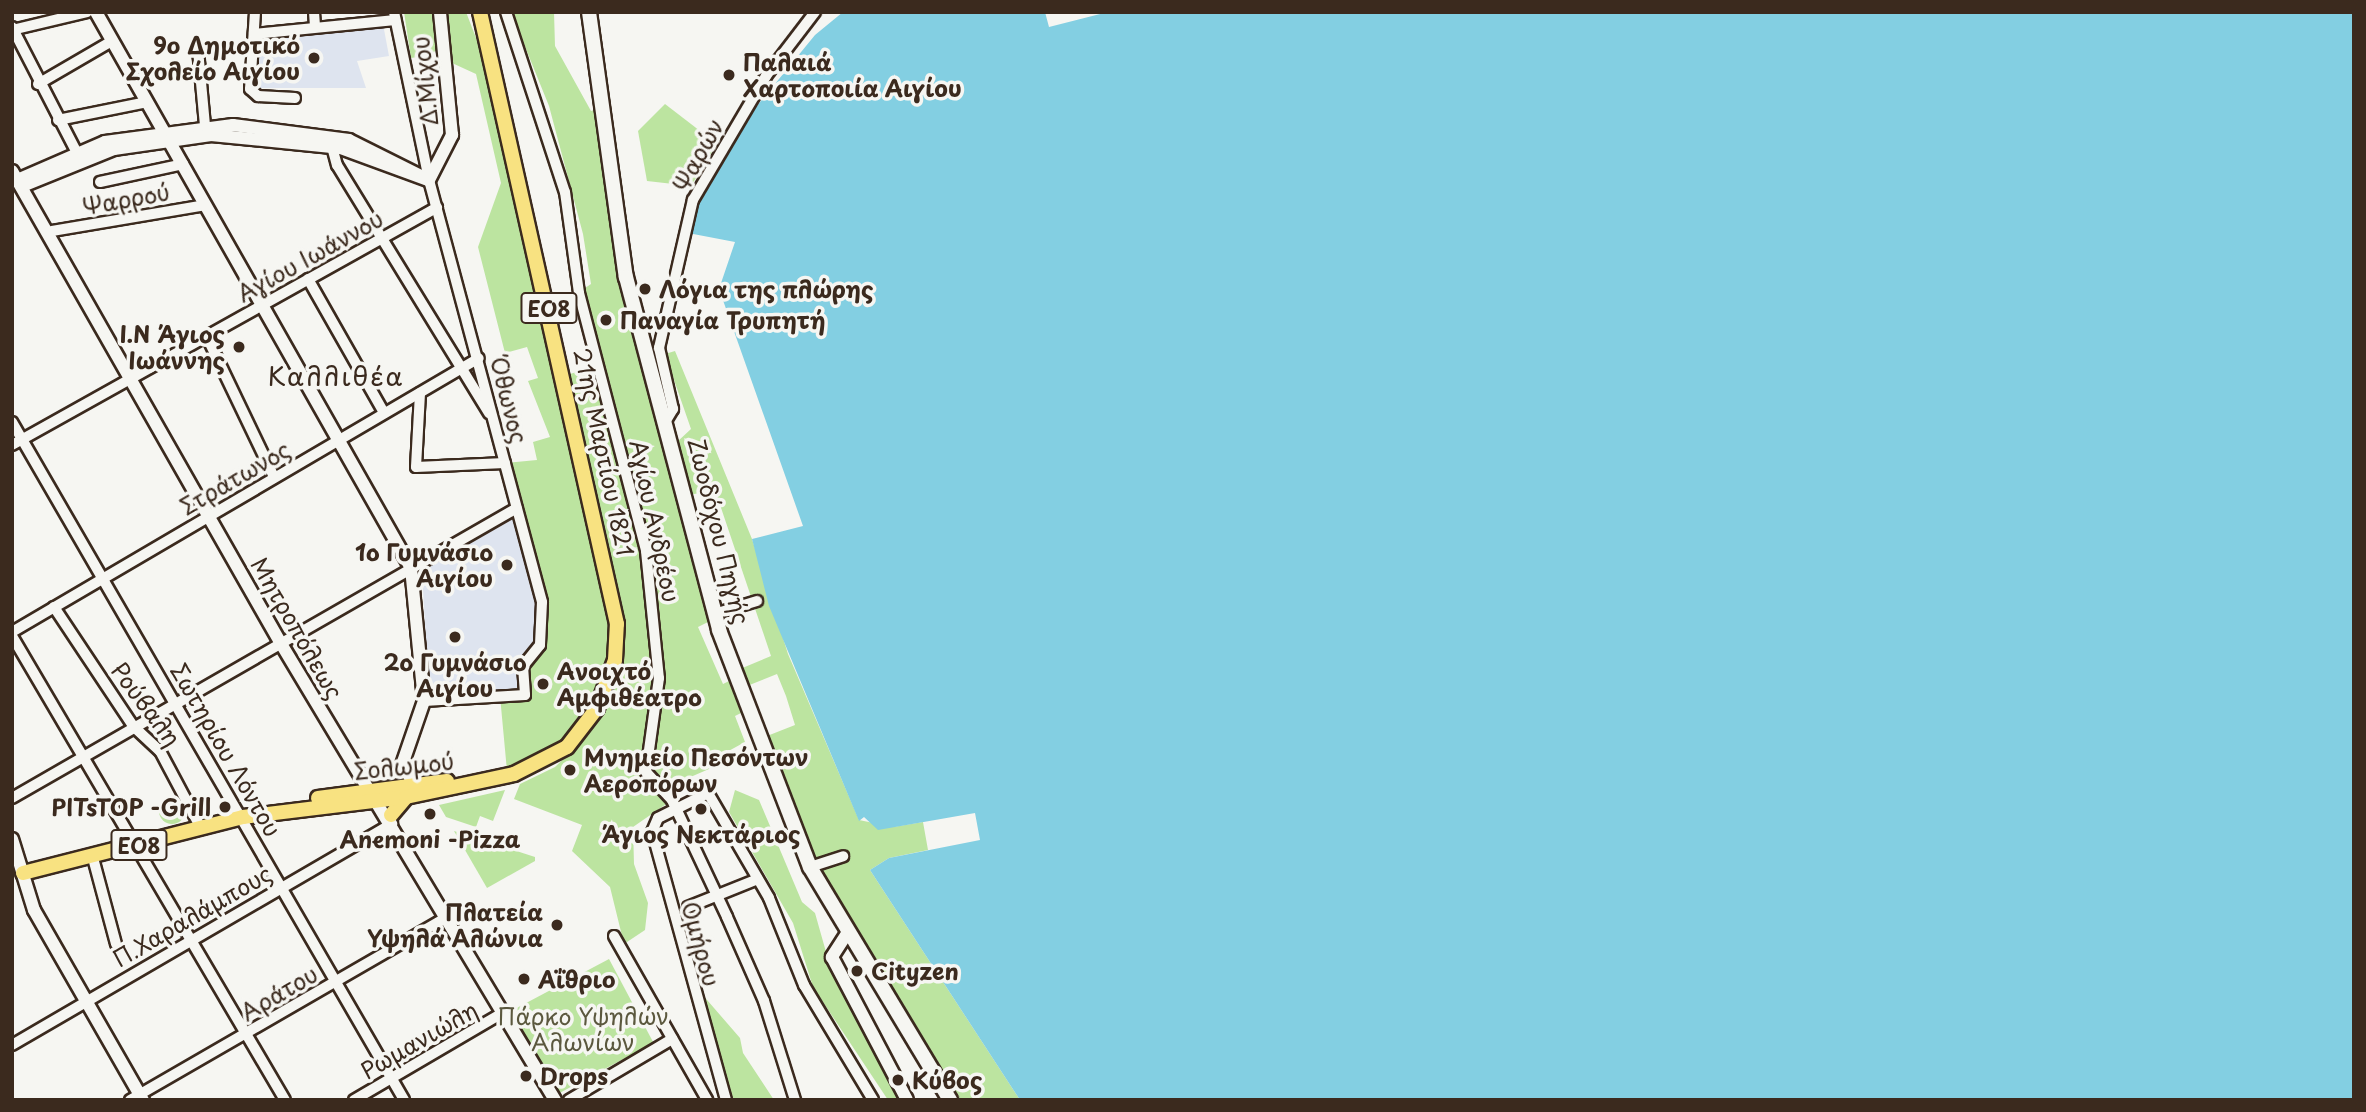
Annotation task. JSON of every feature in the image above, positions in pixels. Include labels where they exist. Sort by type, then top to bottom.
[{"type":"main road","name":"21ης Μαρτίου 1821","points":[[469,782],[519,772],[567,747],[602,699],[618,638],[480,12]]},
{"type":"main road","name":"Ζωοδόχου Πηγής","points":[[589,12],[626,277],[667,419],[714,614],[810,867],[950,1100]]},
{"type":"main road","name":"Σολωμού","points":[[17,874],[241,813],[376,796],[415,785],[469,782]]},
{"type":"main road","name":"Σολωμού","points":[[376,796],[405,797],[469,782]]},
{"type":"main road","points":[[392,819],[405,797]]},
{"type":"main road","name":"Σολωμού","points":[[17,874],[93,858],[135,842]]},
{"type":"street","points":[[77,156],[38,84],[13,28],[87,12]]},
{"type":"street","points":[[96,12],[411,568],[424,701],[402,760],[415,785]]},
{"type":"street","points":[[255,12],[253,93],[295,98]]},
{"type":"street","points":[[314,12],[315,27]]},
{"type":"street","name":"Δ.Μίχου","points":[[429,180],[452,135],[440,12]]},
{"type":"street","name":"Αγίου Ανδρέου","points":[[506,12],[565,192],[579,293],[646,551],[659,678],[646,772],[676,808],[764,1001],[794,1100]]},
{"type":"street","name":"Ψαρών","points":[[667,419],[673,408],[659,348],[693,200],[766,76],[815,12]]},
{"type":"street","points":[[254,34],[394,16]]},
{"type":"street","name":"Όθωνος","points":[[394,16],[429,180],[479,358],[542,603],[540,645],[523,666],[525,695],[424,701]]},
{"type":"street","points":[[38,84],[112,41]]},
{"type":"street","points":[[198,50],[205,125]]},
{"type":"street","points":[[58,120],[147,102]]},
{"type":"street","points":[[17,184],[77,156],[205,125],[331,141],[383,154],[429,180]]},
{"type":"street","points":[[166,134],[251,135],[331,141]]},
{"type":"street","points":[[331,141],[383,237],[495,423]]},
{"type":"street","points":[[100,182],[183,164]]},
{"type":"street","name":"Μητροπόλεως","points":[[17,184],[52,231],[132,378]]},
{"type":"street","name":"Μητροπόλεως","points":[[17,184],[555,1100]]},
{"type":"street","name":"Ψαρρού","points":[[52,231],[206,205]]},
{"type":"street","name":"Αγίου Ιωάννου","points":[[12,445],[437,207]]},
{"type":"street","points":[[308,279],[384,413]]},
{"type":"street","points":[[207,337],[274,477]]},
{"type":"street","name":"Στράτωνος","points":[[12,634],[479,358]]},
{"type":"street","points":[[420,393],[416,467],[505,463]]},
{"type":"street","name":"Σωτηρίου Λόντου","points":[[12,422],[283,885],[404,1100]]},
{"type":"street","points":[[12,798],[283,640],[411,568],[518,513]]},
{"type":"street","points":[[714,614],[757,601]]},
{"type":"street","name":"Ρούβαλη","points":[[54,607],[133,726],[160,751],[200,824]]},
{"type":"street","points":[[12,634],[285,1100]]},
{"type":"street","points":[[676,808],[708,793],[758,879],[804,985],[873,1100]]},
{"type":"street","name":"Ομήρου","points":[[676,808],[652,824],[652,832],[726,1100]]},
{"type":"street","name":"Π.Χαραλάμπους","points":[[12,1045],[392,819]]},
{"type":"street","points":[[12,839],[17,874],[34,910],[86,1000],[137,1098]]},
{"type":"street","points":[[810,867],[843,856]]},
{"type":"street","points":[[93,858],[116,944]]},
{"type":"street","points":[[688,908],[758,879]]},
{"type":"street","name":"Αράτου","points":[[137,1098],[447,917]]},
{"type":"street","points":[[848,932],[832,957],[907,1100]]},
{"type":"street","points":[[614,936],[707,1100]]},
{"type":"street","name":"Ρωμανιώλη","points":[[354,1100],[502,1013]]},
{"type":"street","points":[[569,1100],[672,1039]]},
{"type":"shaded area","name":"9ο Δημοτικό Σχολείο Αιγίου","points":[[383,24],[389,56],[357,61],[366,88],[255,88],[257,37]]},
{"type":"shaded area","points":[[513,519],[538,603],[536,643],[522,690],[429,695],[422,571]]},
{"type":"green space","points":[[404,12],[436,12],[439,48],[430,55],[411,58]]},
{"type":"green space","points":[[447,12],[466,12],[478,43],[609,614],[608,659],[597,696],[564,744],[507,771],[500,696],[525,695],[523,666],[540,645],[542,603],[505,463],[537,460],[533,442],[550,437],[528,381],[538,378],[527,347],[505,353],[478,247],[501,183],[476,74],[452,63]]},
{"type":"green space","points":[[511,12],[554,12],[555,46],[591,111],[601,108],[627,307],[719,630],[708,622],[698,627],[723,684],[735,678],[747,710],[735,716],[745,742],[714,759],[716,766],[665,788],[672,800],[633,827],[634,864],[648,903],[645,930],[624,944],[610,887],[572,851],[582,825],[514,799],[520,784],[555,767],[581,742],[617,673],[570,374],[599,365],[582,290],[591,284],[583,234],[549,106]]},
{"type":"green space","points":[[665,104],[717,144],[691,186],[647,181],[638,131]]},
{"type":"green space","points":[[675,351],[752,539],[788,654],[859,820],[893,827],[923,822],[928,850],[889,858],[870,870],[1020,1100],[957,1100],[820,878],[767,736],[795,725],[786,696],[777,674],[747,686],[740,669],[771,656],[715,490],[689,495],[677,442],[691,429],[665,354]]},
{"type":"green space","points":[[505,790],[493,821],[480,816],[476,827],[446,817],[439,805]]},
{"type":"green space","points":[[735,790],[759,800],[802,902],[815,913],[828,959],[900,1100],[888,1100],[813,987],[793,923],[729,812]]},
{"type":"green space","points":[[172,798],[181,802],[185,811],[181,820],[172,824],[163,820],[159,811],[163,802]]},
{"type":"green space","points":[[454,831],[535,857],[535,861],[487,888]]},
{"type":"green space","name":"Πάρκο Υψηλών Αλωνίων","points":[[609,959],[654,1043],[554,1096],[509,1012]]},
{"type":"green space","points":[[701,993],[740,1038],[743,1053],[774,1100],[728,1100]]},
{"type":"water","points":[[843,12],[1045,12],[1049,27],[1108,12],[2354,12],[2354,1100],[1020,1100],[870,870],[889,858],[980,840],[975,813],[878,830],[864,817],[859,821],[769,606],[752,539],[803,526],[719,289],[735,242],[688,233],[699,198],[756,107],[815,35]]},
{"type":"place","name":"9ο Δημοτικό Σχολείο Αιγίου","points":[[314,58]]},
{"type":"place","name":"Παλαιά Χαρτοποιία Αιγίου","points":[[729,75]]},
{"type":"place","name":"Λόγια της πλώρης","points":[[645,289]]},
{"type":"place","name":"Παναγία Τρυπητή","points":[[606,320]]},
{"type":"place","name":"Ι.Ν Άγιος Ιωάννης","points":[[239,347]]},
{"type":"place","name":"1ο Γυμνάσιο Αιγίου","points":[[507,565]]},
{"type":"place","name":"2ο Γυμνάσιο Αιγίου","points":[[455,637]]},
{"type":"place","name":"Aνοιχτό Aμφιθέατρο","points":[[543,684]]},
{"type":"place","name":"Μνημείο Πεσόντων Αεροπόρων","points":[[570,770]]},
{"type":"place","name":"PITsTOP -Grill","points":[[225,807]]},
{"type":"place","name":"Άγιος Νεκτάριος","points":[[701,809]]},
{"type":"place","name":"Anemoni -Pizza","points":[[430,814]]},
{"type":"place","name":"Πλατεία Υψηλά Αλώνια","points":[[557,925]]},
{"type":"place","name":"Cityzen","points":[[857,971]]},
{"type":"place","name":"Αΐθριο","points":[[524,979]]},
{"type":"place","name":"Drops","points":[[526,1076]]},
{"type":"place","name":"Κύβος","points":[[898,1080]]},
{"type":"district","name":"Καλλιθέα","points":[[336,376]]}]
